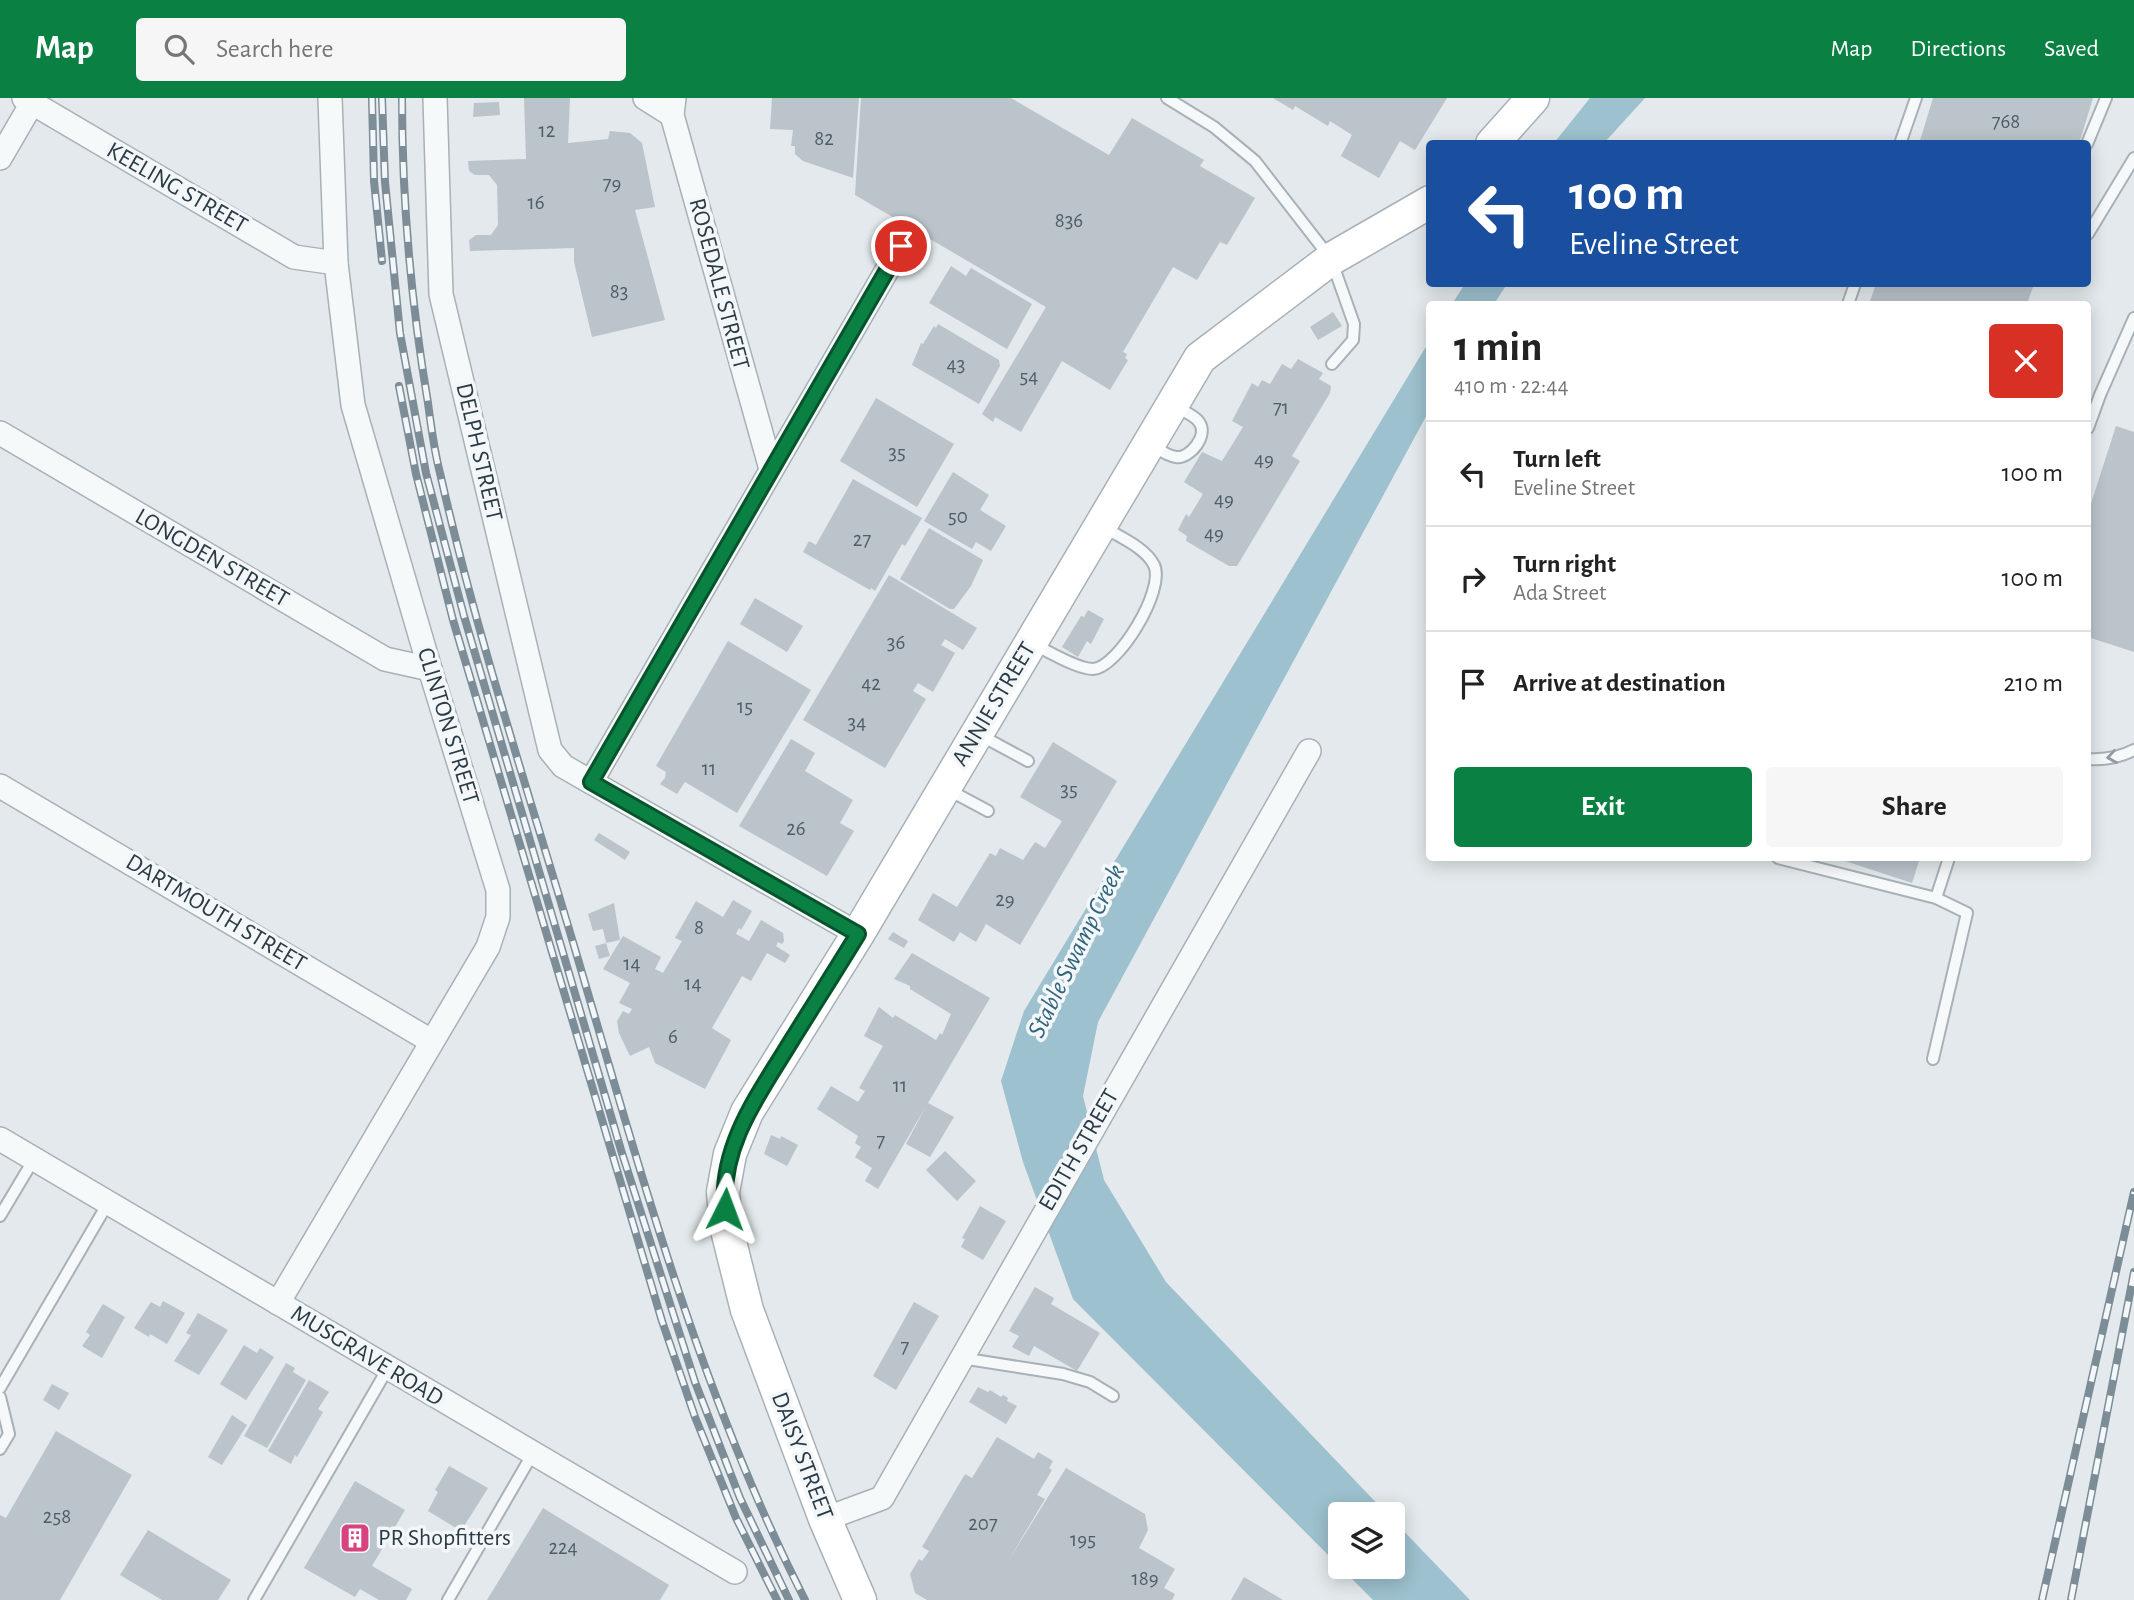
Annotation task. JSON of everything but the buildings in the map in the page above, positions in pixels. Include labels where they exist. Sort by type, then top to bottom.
[{"type":"street","name":"CLINTON STREET","points":[[278,1303],[488,947],[498,917],[498,890],[353,405],[336,263],[330,98]]},
{"type":"street","name":"DELPH STREET","points":[[435,98],[441,294],[550,750],[563,766],[858,934]]},
{"type":"street","points":[[645,98],[673,106]]},
{"type":"street","points":[[1496,140],[1534,98]]},
{"type":"street","name":"KEELING STREET","points":[[30,100],[294,257],[336,263]]},
{"type":"street","points":[[0,159],[30,100]]},
{"type":"street","name":"ROSEDALE STREET","points":[[673,106],[771,469]]},
{"type":"street","name":"ANNIE STREET","points":[[747,1310],[726,1226],[723,1192],[730,1154],[747,1112],[858,934],[1200,358],[1331,259],[1426,204]]},
{"type":"street","points":[[591,782],[901,246]]},
{"type":"street","name":"LONGDEN STREET","points":[[0,433],[386,659],[430,669]]},
{"type":"street","name":"EDITH STREET","points":[[825,1519],[882,1498],[1309,751]]},
{"type":"street","name":"DARTMOUTH STREET","points":[[0,786],[431,1041]]},
{"type":"street","name":"MUSGRAVE ROAD","points":[[0,1139],[735,1572]]},
{"type":"street","name":"DAISY STREET","points":[[747,1310],[825,1519],[860,1600]]},
{"type":"lane","points":[[1167,98],[1214,127],[1255,161],[1331,259],[1354,324],[1353,340],[1332,364]]},
{"type":"lane","points":[[1901,140],[1916,98]]},
{"type":"lane","points":[[2089,140],[2106,98]]},
{"type":"lane","points":[[2091,229],[2134,158]]},
{"type":"lane","points":[[2091,419],[2134,317]]},
{"type":"lane","points":[[1148,444],[1173,457],[1182,457],[1192,450],[1201,436],[1202,428],[1198,420],[1172,405]]},
{"type":"lane","points":[[1031,643],[1091,669],[1105,666],[1120,650],[1152,601],[1157,582],[1155,567],[1146,555],[1101,525]]},
{"type":"lane","points":[[977,733],[1028,761]]},
{"type":"lane","points":[[2091,759],[2105,760],[2134,750]]},
{"type":"lane","points":[[945,788],[988,811]]},
{"type":"lane","points":[[1789,861],[1936,898],[1967,913],[1933,1059]]},
{"type":"lane","points":[[1936,898],[1948,861]]},
{"type":"lane","points":[[0,1216],[34,1159]]},
{"type":"lane","points":[[0,1388],[108,1203]]},
{"type":"lane","points":[[961,1358],[1063,1374],[1090,1382],[1113,1396]]},
{"type":"lane","points":[[254,1600],[388,1368]]},
{"type":"lane","points":[[0,1397],[9,1434],[0,1449]]},
{"type":"lane","points":[[448,1600],[533,1453]]},
{"type":"water","points":[[1590,98],[1645,98],[1607,140],[1556,140]]},
{"type":"water","points":[[1463,287],[1505,287],[1496,301],[1454,301]]},
{"type":"water","name":"Stable Swamp Creek","points":[[1426,347],[1426,416],[1098,1022],[1083,1096],[1104,1180],[1166,1282],[1376,1502],[1328,1502],[1328,1555],[1073,1299],[1023,1162],[1001,1081],[1024,1011]]},
{"type":"water","points":[[1405,1532],[1470,1600],[1373,1600],[1352,1579],[1405,1579]]},
{"type":"railway","points":[[372,98],[374,181],[382,261]]},
{"type":"railway","points":[[382,98],[385,182],[400,333],[426,473],[464,616],[621,1150],[695,1382],[740,1498],[789,1600]]},
{"type":"railway","points":[[402,98],[406,213],[417,327],[436,456],[470,593],[503,712],[675,1280],[734,1442],[805,1600]]},
{"type":"railway","points":[[399,386],[416,474],[453,620],[662,1321],[695,1417],[736,1518],[777,1600]]},
{"type":"railway","points":[[2042,1600],[2134,1192]]},
{"type":"railway","points":[[2071,1600],[2134,1272]]},
{"type":"place","name":"PR Shopfitters","points":[[355,1538]]},
{"type":"route","points":[[725,1209],[723,1192],[730,1154],[747,1112],[858,934],[591,782],[901,246]]}]
